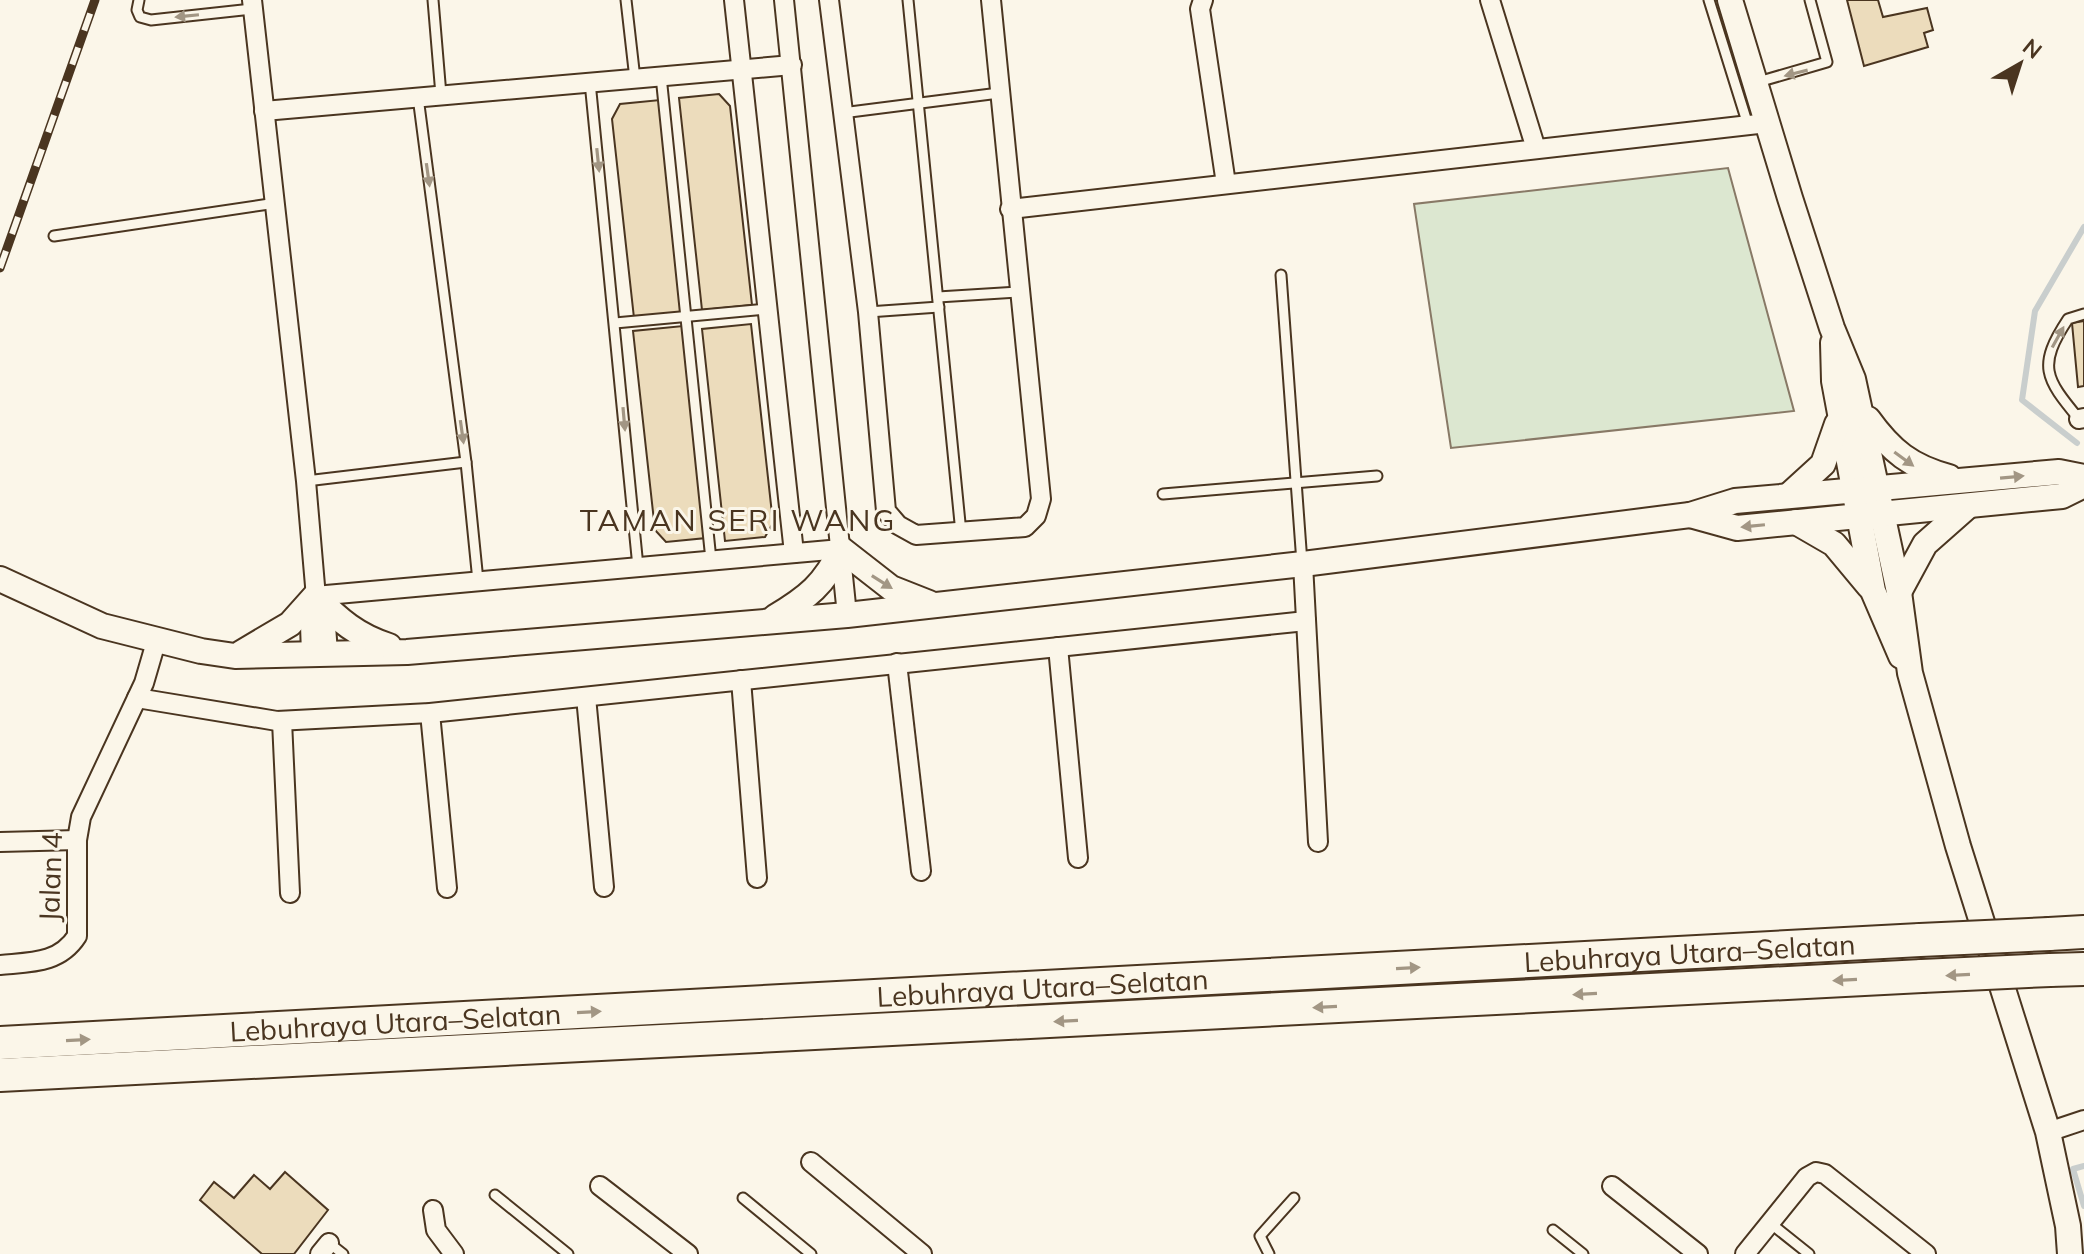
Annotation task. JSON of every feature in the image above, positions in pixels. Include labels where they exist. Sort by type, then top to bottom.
[{"type":"highway","name":"Lebuhraya Utara–Selatan","points":[[0,1043],[2084,932]]},
{"type":"highway","name":"Lebuhraya Utara–Selatan","points":[[0,1075],[2084,969]]},
{"type":"main road","points":[[1730,0],[1755,83],[1757,124],[1832,328],[1851,414],[1878,488],[1899,592],[1910,673],[1958,846],[2048,1132],[2068,1226],[2070,1254]]},
{"type":"main road","points":[[1851,414],[1904,460],[1926,472],[1964,481]]},
{"type":"main road","points":[[1851,414],[1853,491],[1873,591],[1910,673]]},
{"type":"main road","points":[[1789,495],[1823,464],[1851,414]]},
{"type":"main road","points":[[0,579],[102,626],[156,642],[235,656],[407,652],[847,615],[1303,564],[1690,515],[1735,501],[1789,495],[2059,472],[2084,477]]},
{"type":"main road","points":[[1690,515],[1737,528],[2062,496],[2084,485]]},
{"type":"main road","points":[[1899,592],[1925,544],[1968,506]]},
{"type":"main road","points":[[1796,522],[1834,544],[1873,591]]},
{"type":"main road","points":[[768,622],[811,596],[829,575],[841,549],[891,588],[931,604]]},
{"type":"main road","points":[[235,656],[290,624],[316,602],[364,638],[407,652]]},
{"type":"street","points":[[734,0],[794,553]]},
{"type":"street","points":[[784,0],[847,615]]},
{"type":"street","points":[[829,0],[868,312],[886,511],[898,525],[916,535],[1025,527],[1036,516],[1041,499],[991,0]]},
{"type":"street","points":[[1203,0],[1200,9],[1226,184]]},
{"type":"street","points":[[1490,0],[1536,149]]},
{"type":"street","points":[[252,5],[306,481],[316,602],[310,625],[320,653]]},
{"type":"street","points":[[264,111],[792,65]]},
{"type":"street","points":[[1010,209],[1757,124]]},
{"type":"street","points":[[316,602],[478,581],[841,549]]},
{"type":"street","points":[[1303,564],[1318,842]]},
{"type":"street","points":[[137,698],[282,721],[430,713],[1306,621]]},
{"type":"street","name":"Jalan 4","points":[[0,965],[48,960],[70,948],[77,936],[77,840],[89,795],[137,698],[156,642]]},
{"type":"street","points":[[1058,647],[1078,858]]},
{"type":"street","points":[[897,663],[921,871]]},
{"type":"street","points":[[741,680],[757,878]]},
{"type":"street","points":[[586,697],[604,887]]},
{"type":"street","points":[[430,713],[447,888]]},
{"type":"street","points":[[282,721],[290,893]]},
{"type":"street","points":[[0,842],[77,840]]},
{"type":"street","points":[[2048,1132],[2084,1120]]},
{"type":"street","points":[[811,1162],[922,1254]]},
{"type":"street","points":[[1745,1254],[1807,1177],[1816,1172],[1825,1174],[1926,1254]]},
{"type":"street","points":[[600,1186],[688,1254]]},
{"type":"street","points":[[1612,1186],[1698,1254]]},
{"type":"street","points":[[433,1210],[436,1230],[454,1254]]},
{"type":"lane","points":[[139,0],[137,10],[140,17],[151,20],[252,5]]},
{"type":"lane","points":[[433,0],[441,95]]},
{"type":"lane","points":[[626,0],[635,79]]},
{"type":"lane","points":[[908,0],[961,533]]},
{"type":"lane","points":[[1709,0],[1757,124]]},
{"type":"lane","points":[[1755,83],[1827,62],[1810,0]]},
{"type":"lane","points":[[661,76],[711,560]]},
{"type":"lane","points":[[590,82],[638,567]]},
{"type":"lane","points":[[842,113],[999,93]]},
{"type":"lane","points":[[418,97],[466,462],[478,581]]},
{"type":"lane","points":[[54,236],[276,203]]},
{"type":"lane","points":[[1281,275],[1303,564]]},
{"type":"lane","points":[[868,312],[1019,292]]},
{"type":"lane","points":[[615,323],[767,309]]},
{"type":"lane","points":[[2082,418],[2051,384],[2046,360],[2068,319],[2084,314]]},
{"type":"lane","points":[[306,481],[466,462]]},
{"type":"lane","points":[[1163,494],[1377,476]]},
{"type":"lane","points":[[495,1195],[568,1254]]},
{"type":"lane","points":[[743,1198],[811,1254]]},
{"type":"lane","points":[[1269,1254],[1260,1236],[1294,1198]]},
{"type":"lane","points":[[1770,1223],[1809,1254]]},
{"type":"lane","points":[[1553,1230],[1583,1254]]},
{"type":"green space","points":[[1728,168],[1794,411],[1451,448],[1414,204]]},
{"type":"building","points":[[1847,0],[1878,0],[1883,17],[1927,8],[1933,30],[1924,33],[1928,47],[1864,66]]},
{"type":"building","points":[[719,94],[730,106],[752,305],[702,310],[679,98]]},
{"type":"building","points":[[660,100],[683,312],[634,318],[612,119],[620,104]]},
{"type":"building","points":[[2084,321],[2084,386],[2078,387],[2072,323]]},
{"type":"building","points":[[751,324],[773,523],[765,537],[725,541],[702,329]]},
{"type":"building","points":[[683,326],[706,538],[666,542],[655,530],[633,331]]},
{"type":"building","points":[[285,1172],[328,1210],[294,1254],[262,1254],[200,1200],[214,1182],[234,1198],[254,1175],[270,1189]]},
{"type":"waterway","points":[[2077,443],[2022,400],[2035,311],[2084,227]]},
{"type":"waterway","points":[[2084,1166],[2073,1169],[2084,1206]]},
{"type":"railway","points":[[0,268],[95,0]]},
{"type":"district","name":"TAMAN SERI WANG","points":[[738,520]]}]
